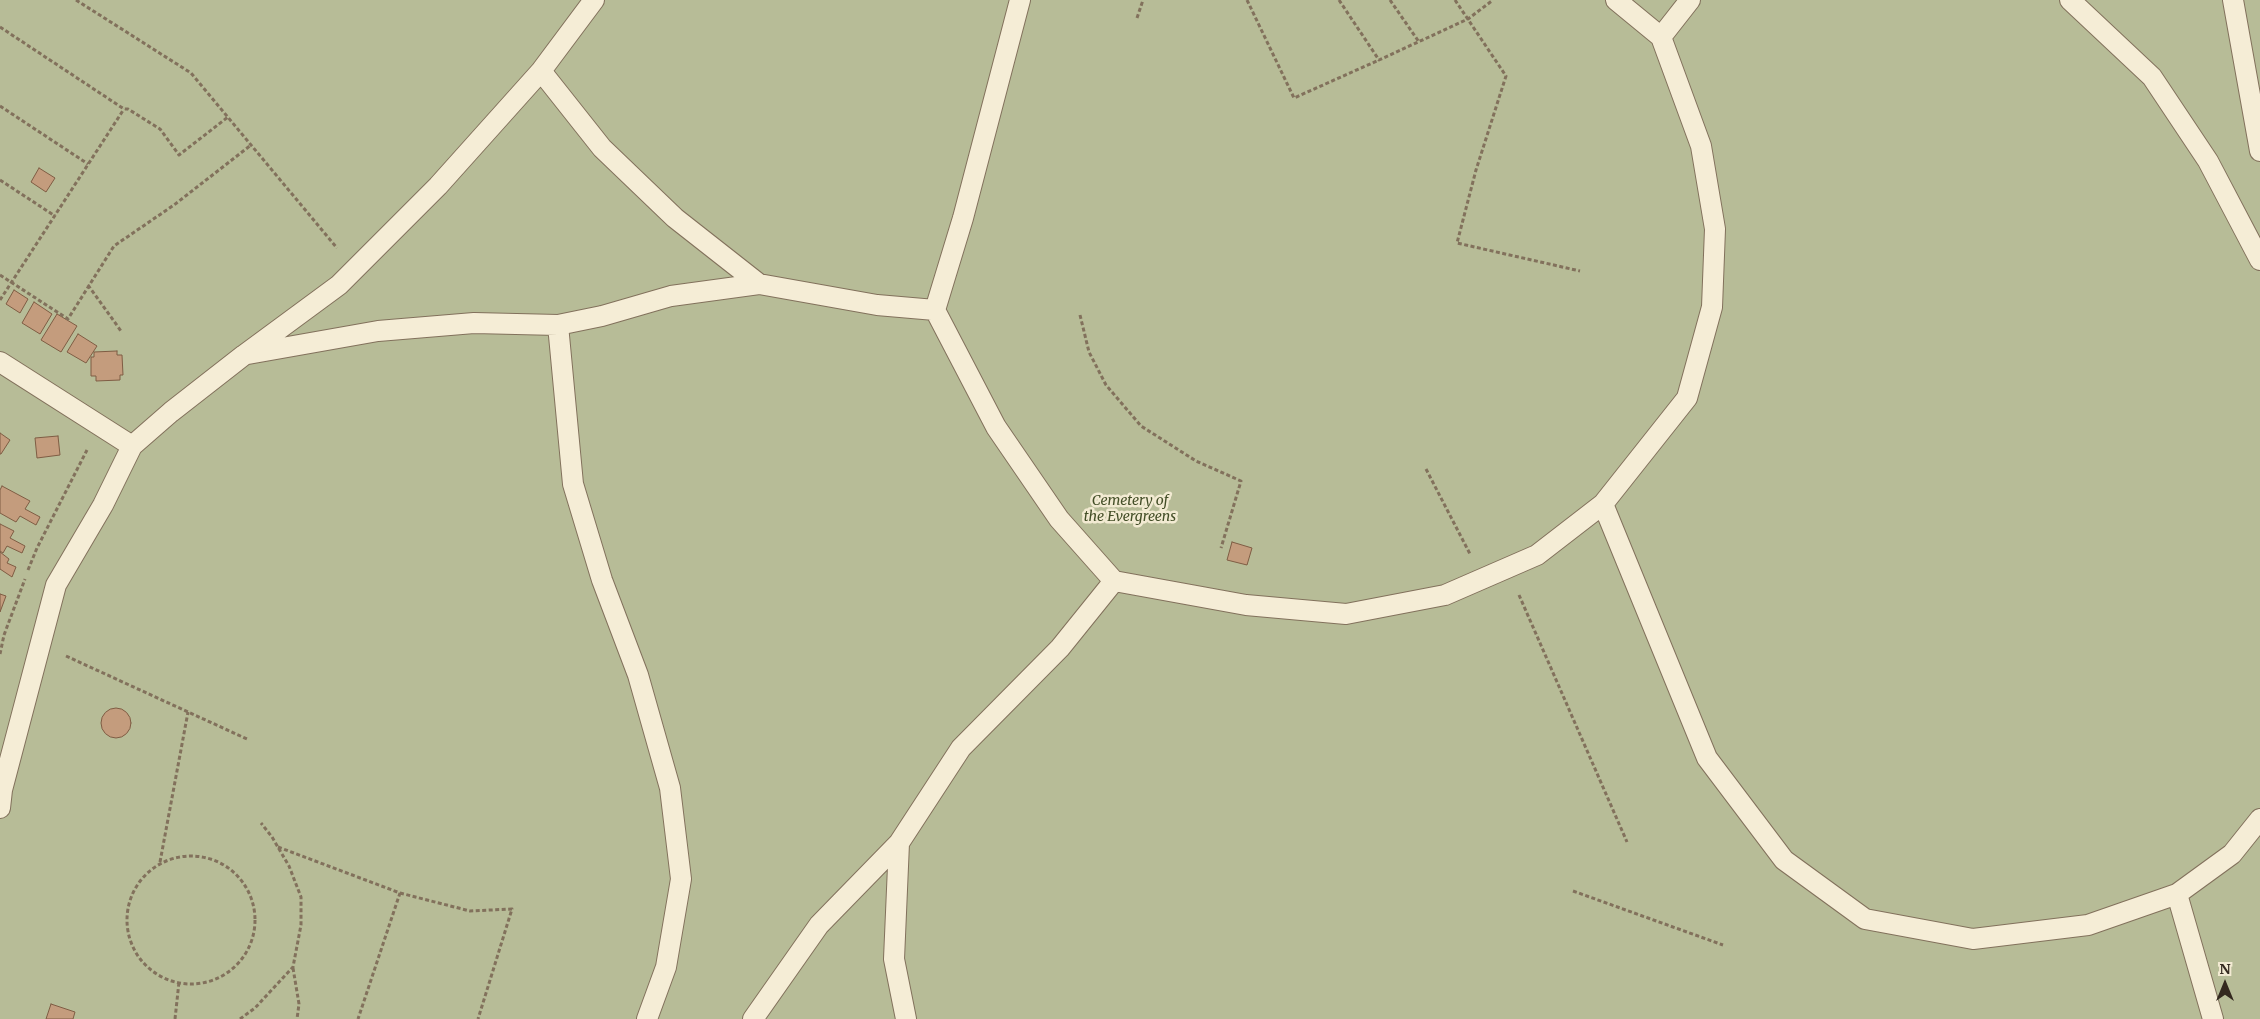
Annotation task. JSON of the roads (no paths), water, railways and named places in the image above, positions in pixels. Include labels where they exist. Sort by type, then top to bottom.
[{"type":"lane","points":[[0,808],[2,790],[56,585],[103,506],[132,446],[171,412],[339,285],[355,270],[438,186],[541,71],[594,0]]},
{"type":"lane","points":[[1020,0],[963,218],[935,310],[996,427],[1059,519],[1114,581],[1246,605],[1346,614],[1445,595],[1537,555],[1603,504],[1687,398],[1712,306],[1715,229],[1701,146],[1661,37],[1616,0]]},
{"type":"lane","points":[[1661,37],[1690,0]]},
{"type":"lane","points":[[2070,0],[2152,77],[2208,161],[2260,260]]},
{"type":"lane","points":[[2233,0],[2260,151]]},
{"type":"lane","points":[[541,71],[602,148],[676,218],[759,284]]},
{"type":"lane","points":[[244,355],[378,331],[474,323],[558,325],[602,316],[671,296],[759,284],[876,305],[935,310]]},
{"type":"lane","points":[[558,325],[573,484],[602,580],[638,675],[670,788],[680,879],[666,967],[647,1019]]},
{"type":"lane","points":[[0,362],[132,446]]},
{"type":"lane","points":[[1603,504],[1707,758],[1784,860],[1865,918],[1973,939],[2088,924],[2177,894],[2232,854],[2260,819]]},
{"type":"lane","points":[[753,1019],[819,924],[898,843],[961,748],[1060,648],[1114,581]]},
{"type":"lane","points":[[898,843],[894,959],[906,1019]]},
{"type":"lane","points":[[2177,894],[2214,1019]]},
{"type":"park label","name":"Cemetery of the Evergreens","points":[[1130,510]]}]
